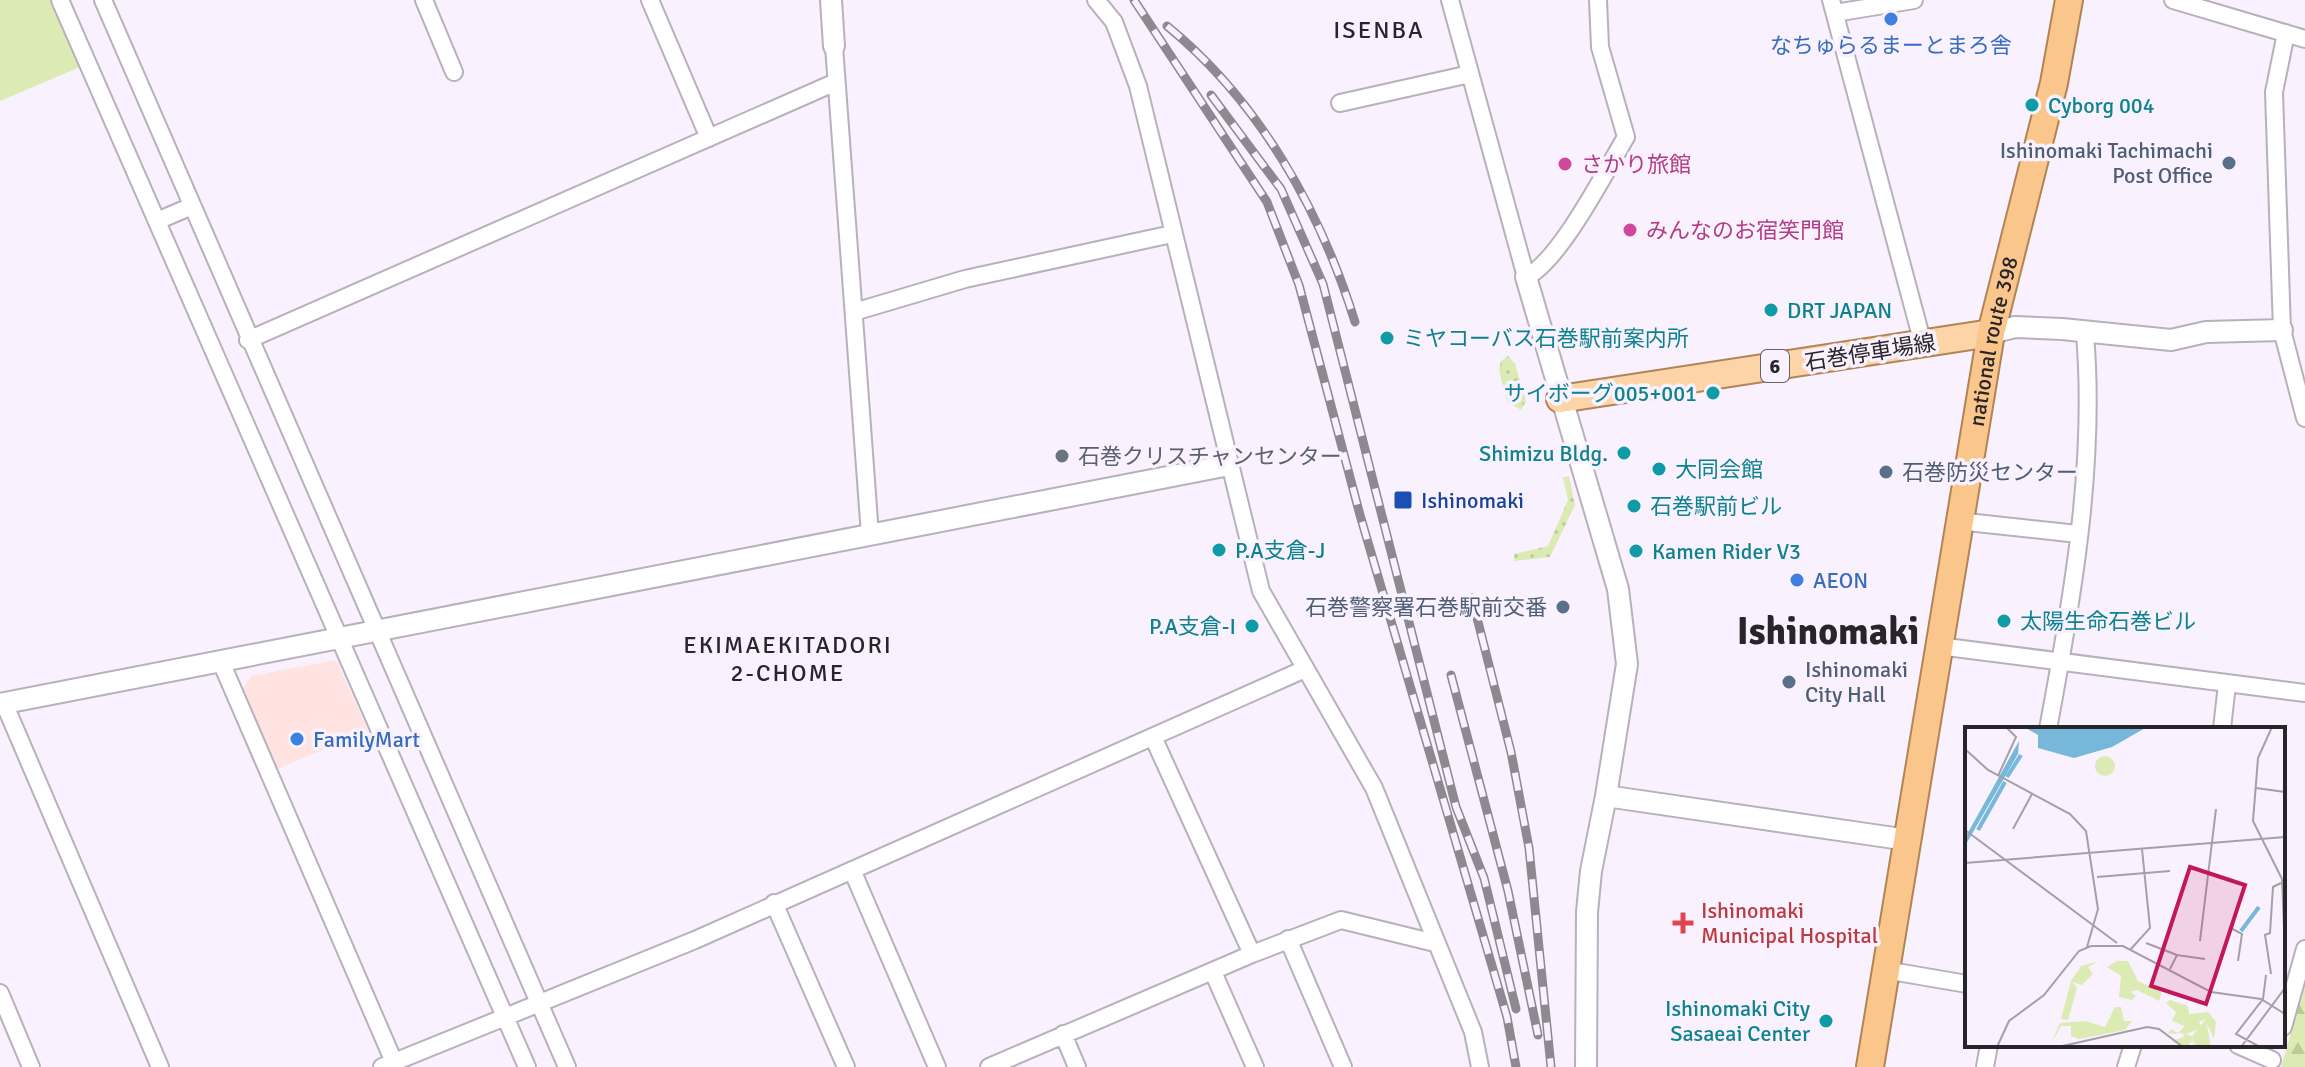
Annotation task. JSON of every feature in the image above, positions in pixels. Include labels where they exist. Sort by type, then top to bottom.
[{"type":"highway","name":"national route 398","points":[[1870,1067],[1991,333],[2054,83],[2069,0]]},
{"type":"main road","name":"石巻停車場線","points":[[1560,399],[1991,333]]},
{"type":"street","points":[[60,0],[527,1067]]},
{"type":"street","points":[[103,0],[248,340],[567,1067]]},
{"type":"street","points":[[424,0],[454,72]]},
{"type":"street","points":[[650,0],[709,138]]},
{"type":"street","points":[[831,0],[870,535]]},
{"type":"street","points":[[1096,0],[1114,22],[1138,86],[1261,591],[1374,788],[1473,1032],[1480,1067]]},
{"type":"street","points":[[1450,0],[1560,399],[1618,589],[1624,626],[1627,664],[1591,871],[1587,912],[1586,1067]]},
{"type":"street","points":[[1526,277],[1539,271],[1554,253],[1626,137],[1600,47],[1598,0]]},
{"type":"street","points":[[1914,0],[1833,7],[1923,344]]},
{"type":"street","points":[[2173,0],[2224,8],[2305,39]]},
{"type":"street","points":[[2286,33],[2274,92],[2282,330],[2305,418]]},
{"type":"street","points":[[1340,103],[1470,74]]},
{"type":"street","points":[[248,340],[836,82]]},
{"type":"street","points":[[157,221],[192,206]]},
{"type":"street","points":[[854,312],[965,279],[1172,234]]},
{"type":"street","points":[[1991,333],[2015,327],[2171,340],[2206,332],[2282,330]]},
{"type":"street","points":[[2048,727],[2078,534],[2086,431],[2085,334]]},
{"type":"street","points":[[160,1067],[2,704],[1229,465]]},
{"type":"street","points":[[1958,521],[2078,534]]},
{"type":"street","points":[[1939,646],[2305,693]]},
{"type":"street","points":[[221,662],[388,1064],[539,1005],[1305,669]]},
{"type":"street","points":[[2222,727],[2227,684]]},
{"type":"street","points":[[1153,737],[1252,954]]},
{"type":"street","points":[[1606,796],[1908,840]]},
{"type":"street","points":[[852,870],[937,1067]]},
{"type":"street","points":[[774,903],[846,1067]]},
{"type":"street","points":[[989,1067],[1288,939],[1349,920],[1435,943]]},
{"type":"street","points":[[1288,939],[1343,1067]]},
{"type":"street","points":[[2285,1020],[2305,949]]},
{"type":"street","points":[[1885,970],[1965,984]]},
{"type":"street","points":[[1213,972],[1255,1067]]},
{"type":"street","points":[[0,993],[31,1067]]},
{"type":"street","points":[[1063,1034],[1077,1067]]},
{"type":"street","points":[[1985,1067],[1989,1047]]},
{"type":"street","points":[[2126,1067],[2132,1047]]},
{"type":"street","points":[[2244,1047],[2273,1057]]},
{"type":"shaded area","points":[[336,660],[368,731],[277,769],[243,689],[251,676]]},
{"type":"green space","points":[[0,0],[52,0],[80,67],[0,101]]},
{"type":"green space","points":[[1508,356],[1515,364],[1526,401],[1521,410],[1507,401],[1499,370],[1501,361]]},
{"type":"green space","points":[[1569,476],[1575,505],[1550,557],[1514,561],[1514,554],[1548,546],[1568,500],[1563,478]]},
{"type":"green space","points":[[2305,984],[2305,1067],[2281,1067]]},
{"type":"railway","points":[[1134,0],[1267,202],[1299,285],[1360,515],[1507,1017],[1516,1067]]},
{"type":"railway","points":[[1167,26],[1230,88],[1282,160],[1324,239],[1355,322]]},
{"type":"railway","points":[[1211,95],[1281,189],[1323,284],[1456,807],[1484,878],[1516,1009]]},
{"type":"railway","points":[[1472,598],[1511,752],[1529,848],[1551,1067]]},
{"type":"railway","points":[[1451,675],[1508,891],[1538,1035]]},
{"type":"place","name":"なちゅらるまーとまろ舎","points":[[1891,19]]},
{"type":"place","name":"Cyborg 004","points":[[2032,105]]},
{"type":"place","name":"Ishinomaki Tachimachi Post Office","points":[[2229,163]]},
{"type":"place","name":"さかり旅館","points":[[1565,164]]},
{"type":"place","name":"みんなのお宿笑門館","points":[[1630,230]]},
{"type":"place","name":"DRT JAPAN","points":[[1771,310]]},
{"type":"place","name":"ミヤコーバス石巻駅前案内所","points":[[1387,338]]},
{"type":"place","name":"サイボーグ005+001","points":[[1713,393]]},
{"type":"place","name":"Shimizu Bldg.","points":[[1624,453]]},
{"type":"place","name":"石巻クリスチャンセンター","points":[[1062,456]]},
{"type":"place","name":"大同会館","points":[[1659,469]]},
{"type":"place","name":"石巻防災センター","points":[[1886,472]]},
{"type":"place","name":"Ishinomaki","points":[[1403,500]]},
{"type":"place","name":"石巻駅前ビル","points":[[1634,506]]},
{"type":"place","name":"P.A支倉-J","points":[[1219,550]]},
{"type":"place","name":"Kamen Rider V3","points":[[1636,551]]},
{"type":"place","name":"AEON","points":[[1797,580]]},
{"type":"place","name":"石巻警察署石巻駅前交番","points":[[1563,607]]},
{"type":"place","name":"太陽生命石巻ビル","points":[[2004,621]]},
{"type":"place","name":"P.A支倉-I","points":[[1252,626]]},
{"type":"place","name":"Ishinomaki City Hall","points":[[1789,682]]},
{"type":"place","name":"FamilyMart","points":[[297,739]]},
{"type":"place","name":"Ishinomaki Municipal Hospital","points":[[1683,923]]},
{"type":"place","name":"Ishinomaki City Sasaeai Center","points":[[1826,1021]]},
{"type":"district","name":"ISENBA","points":[[1379,30]]},
{"type":"district","name":"Ishinomaki","points":[[1828,631]]},
{"type":"district","name":"EKIMAEKITADORI 2-CHOME","points":[[788,659]]}]
